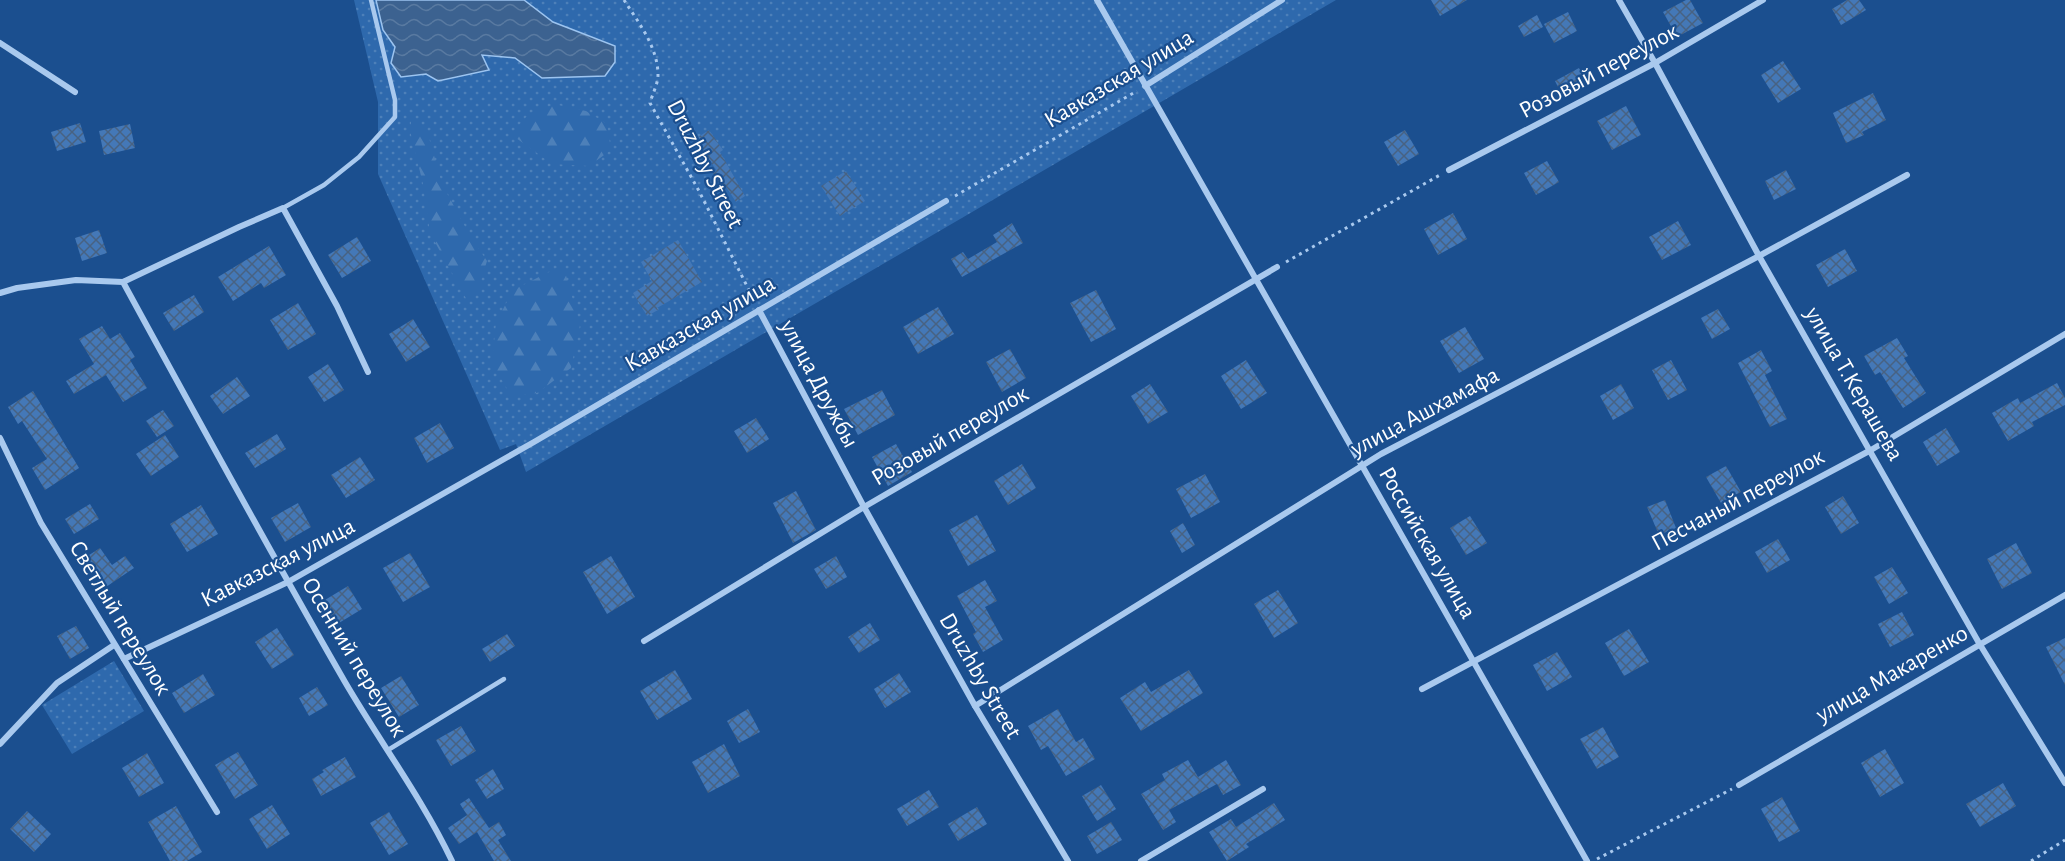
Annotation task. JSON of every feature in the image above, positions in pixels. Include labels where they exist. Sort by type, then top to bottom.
[{"type":"street","name":"Российская улица","points":[[1096,0],[1587,861]]},
{"type":"street","name":"Кавказcкая улица","points":[[1145,86],[1282,0]]},
{"type":"street","name":"улица Т.Керашева","points":[[1619,0],[1759,256],[1979,643],[2065,783]]},
{"type":"street","name":"Розовый переулок","points":[[1449,170],[1655,63],[1763,0]]},
{"type":"street","points":[[0,43],[75,92]]},
{"type":"street","name":"улица Ашхамафа","points":[[975,706],[1380,454],[1759,256],[1907,174]]},
{"type":"street","name":"Кавказcкая улица","points":[[124,659],[288,582],[534,442],[946,201]]},
{"type":"street","points":[[0,293],[17,288],[75,280],[123,282],[283,208],[337,306],[368,372]]},
{"type":"street","name":"Розовый переулок","points":[[645,641],[864,507],[1277,267]]},
{"type":"street","name":"Осенний переулок","points":[[123,282],[347,686],[388,750],[452,861]]},
{"type":"street","name":"улица Дружбы","points":[[759,309],[864,507]]},
{"type":"street","name":"Песчаный переулок","points":[[1422,689],[1871,450],[2065,334]]},
{"type":"street","name":"Светлый переулок","points":[[0,438],[41,523],[217,812]]},
{"type":"street","name":"Druzhby Street","points":[[864,507],[975,706],[1068,861]]},
{"type":"street","name":"улица Макаренко","points":[[1739,785],[1979,643],[2065,595]]},
{"type":"street","points":[[0,744],[57,683],[114,645]]},
{"type":"street","points":[[1141,861],[1263,789]]},
{"type":"lane","points":[[283,208],[324,184],[359,157],[395,117],[395,100],[371,0]]},
{"type":"lane","points":[[388,750],[504,679]]},
{"type":"path","name":"Druzhby Street","points":[[624,0],[646,33],[653,53],[658,75],[650,103],[699,191],[759,309]]},
{"type":"path","name":"Кавказcкая улица","points":[[946,201],[1145,86]]},
{"type":"path","points":[[1277,267],[1449,170]]},
{"type":"path","points":[[1593,861],[1739,785]]},
{"type":"path","points":[[2031,861],[2065,840]]},
{"type":"green space","points":[[354,0],[376,0],[383,29],[389,0],[1336,0],[526,472],[516,444],[500,450],[378,174],[378,102]]},
{"type":"green space","points":[[558,105],[586,111],[607,124],[611,150],[589,166],[552,164],[512,135],[531,113]]},
{"type":"green space","points":[[411,120],[426,127],[442,184],[469,234],[487,261],[479,286],[468,302],[430,233],[423,184],[411,135]]},
{"type":"green space","points":[[563,265],[580,325],[571,368],[537,393],[511,396],[492,362],[496,323],[513,290]]},
{"type":"green space","points":[[114,661],[144,711],[72,754],[42,705]]},
{"type":"water","points":[[376,0],[524,0],[553,22],[615,46],[615,62],[605,76],[542,78],[515,58],[482,55],[489,70],[438,81],[426,74],[401,77],[391,63],[395,47],[383,30]]},
{"type":"building","points":[[1431,0],[1467,0],[1440,16]]},
{"type":"building","points":[[1690,0],[1703,23],[1677,37],[1663,12]]},
{"type":"building","points":[[1847,0],[1859,0],[1866,10],[1841,25],[1832,9]]},
{"type":"building","points":[[1568,12],[1577,31],[1554,43],[1544,24]]},
{"type":"building","points":[[1537,15],[1543,27],[1524,37],[1518,26]]},
{"type":"building","points":[[1783,61],[1801,89],[1778,103],[1761,75]]},
{"type":"building","points":[[1579,68],[1588,84],[1563,97],[1555,81]]},
{"type":"building","points":[[1873,93],[1886,120],[1862,132],[1864,135],[1846,143],[1833,113]]},
{"type":"building","points":[[1626,106],[1641,135],[1612,150],[1597,121]]},
{"type":"building","points":[[80,123],[86,142],[57,151],[51,132]]},
{"type":"building","points":[[130,124],[135,148],[104,155],[99,131]]},
{"type":"building","points":[[709,130],[723,150],[720,152],[745,196],[736,202],[725,185],[721,187],[713,173],[717,171],[695,139]]},
{"type":"building","points":[[1405,130],[1419,154],[1398,166],[1384,142]]},
{"type":"building","points":[[1547,161],[1559,182],[1536,195],[1524,173]]},
{"type":"building","points":[[1786,170],[1796,189],[1774,200],[1765,181]]},
{"type":"building","points":[[846,171],[865,201],[840,216],[821,186]]},
{"type":"building","points":[[1453,213],[1467,239],[1438,255],[1424,229]]},
{"type":"building","points":[[1678,221],[1691,245],[1662,260],[1649,237]]},
{"type":"building","points":[[1012,223],[1023,243],[962,277],[951,259],[963,252],[968,259],[997,242],[993,235]]},
{"type":"building","points":[[99,230],[107,253],[82,261],[75,238]]},
{"type":"building","points":[[357,237],[371,261],[342,278],[328,255]]},
{"type":"building","points":[[678,240],[702,282],[647,316],[633,293],[652,281],[641,262]]},
{"type":"building","points":[[269,246],[286,275],[264,288],[261,283],[233,301],[218,277]]},
{"type":"building","points":[[1845,249],[1857,271],[1828,287],[1816,265]]},
{"type":"building","points":[[1096,290],[1116,329],[1091,342],[1070,303]]},
{"type":"building","points":[[194,295],[204,312],[174,331],[163,313]]},
{"type":"building","points":[[298,303],[316,334],[288,350],[270,320]]},
{"type":"building","points":[[938,307],[954,334],[918,354],[903,327]]},
{"type":"building","points":[[1718,309],[1730,329],[1712,339],[1701,318]]},
{"type":"building","points":[[413,319],[430,347],[406,362],[389,334]]},
{"type":"building","points":[[102,326],[110,339],[120,333],[135,357],[130,360],[147,388],[123,402],[106,375],[74,394],[66,381],[94,364],[79,339]]},
{"type":"building","points":[[1465,327],[1484,359],[1459,373],[1440,341]]},
{"type":"building","points":[[1897,338],[1908,356],[1904,358],[1926,393],[1903,408],[1880,372],[1875,375],[1864,356]]},
{"type":"building","points":[[1010,349],[1026,378],[1002,392],[986,362]]},
{"type":"building","points":[[1761,350],[1772,371],[1765,375],[1787,419],[1770,427],[1738,363]]},
{"type":"building","points":[[1246,360],[1267,393],[1241,409],[1221,376]]},
{"type":"building","points":[[1671,360],[1687,390],[1668,400],[1652,370]]},
{"type":"building","points":[[328,364],[344,390],[324,402],[308,377]]},
{"type":"building","points":[[237,377],[250,396],[223,414],[210,396]]},
{"type":"building","points":[[2057,383],[2065,398],[2065,405],[2032,422],[2034,426],[2008,441],[1992,413],[2018,398],[2020,403]]},
{"type":"building","points":[[1150,384],[1168,412],[1148,424],[1131,396]]},
{"type":"building","points":[[1621,384],[1634,408],[1613,420],[1600,396]]},
{"type":"building","points":[[882,390],[895,415],[858,435],[844,409]]},
{"type":"building","points":[[33,391],[79,468],[45,490],[32,468],[47,459],[22,421],[18,424],[8,407]]},
{"type":"building","points":[[163,410],[174,426],[157,437],[146,421]]},
{"type":"building","points":[[756,418],[769,439],[747,453],[734,431]]},
{"type":"building","points":[[440,423],[454,448],[427,463],[414,438]]},
{"type":"building","points":[[1946,428],[1960,452],[1937,466],[1923,442]]},
{"type":"building","points":[[277,434],[286,449],[255,468],[245,453]]},
{"type":"building","points":[[165,435],[179,457],[151,476],[136,454]]},
{"type":"building","points":[[896,444],[912,472],[888,486],[872,457]]},
{"type":"building","points":[[360,457],[375,480],[346,498],[331,475]]},
{"type":"building","points":[[1022,464],[1036,488],[1008,505],[994,481]]},
{"type":"building","points":[[1726,466],[1741,492],[1721,503],[1706,477]]},
{"type":"building","points":[[1205,474],[1220,502],[1191,518],[1176,489]]},
{"type":"building","points":[[796,491],[816,530],[793,543],[773,503]]},
{"type":"building","points":[[1843,496],[1859,523],[1841,534],[1825,507]]},
{"type":"building","points":[[1665,500],[1676,528],[1659,535],[1647,507]]},
{"type":"building","points":[[298,503],[311,527],[285,542],[271,518]]},
{"type":"building","points":[[90,504],[99,519],[74,534],[65,519]]},
{"type":"building","points":[[201,505],[218,534],[187,552],[170,524]]},
{"type":"building","points":[[977,515],[996,551],[968,566],[949,530]]},
{"type":"building","points":[[1470,516],[1487,543],[1466,555],[1450,528]]},
{"type":"building","points":[[1183,523],[1195,545],[1182,553],[1170,531]]},
{"type":"building","points":[[1778,539],[1790,560],[1767,573],[1755,552]]},
{"type":"building","points":[[2016,543],[2032,573],[2002,589],[1987,559]]},
{"type":"building","points":[[100,548],[112,565],[125,556],[134,568],[106,587],[86,557]]},
{"type":"building","points":[[410,553],[430,587],[403,602],[383,568]]},
{"type":"building","points":[[611,556],[635,597],[607,614],[583,572]]},
{"type":"building","points":[[836,556],[847,577],[826,589],[814,569]]},
{"type":"building","points":[[1892,567],[1908,593],[1889,604],[1874,577]]},
{"type":"building","points":[[985,580],[997,601],[985,607],[1003,640],[983,652],[973,634],[976,632],[957,596]]},
{"type":"building","points":[[348,586],[362,609],[334,626],[320,603]]},
{"type":"building","points":[[1278,590],[1298,623],[1274,638],[1254,604]]},
{"type":"building","points":[[1902,612],[1914,635],[1890,647],[1878,624]]},
{"type":"building","points":[[870,623],[880,640],[859,653],[848,637]]},
{"type":"building","points":[[76,626],[89,648],[70,659],[57,636]]},
{"type":"building","points":[[277,628],[294,655],[272,669],[255,642]]},
{"type":"building","points":[[1629,629],[1649,662],[1624,676],[1605,643]]},
{"type":"building","points":[[507,634],[515,646],[490,662],[482,649]]},
{"type":"building","points":[[2065,638],[2065,685],[2046,647]]},
{"type":"building","points":[[1557,652],[1572,677],[1547,691],[1533,665]]},
{"type":"building","points":[[675,670],[692,699],[657,720],[640,691]]},
{"type":"building","points":[[1189,670],[1203,693],[1141,731],[1120,698],[1145,682],[1151,692]]},
{"type":"building","points":[[899,673],[911,692],[885,708],[874,689]]},
{"type":"building","points":[[203,674],[215,695],[184,713],[172,693]]},
{"type":"building","points":[[401,676],[419,705],[399,717],[381,688]]},
{"type":"building","points":[[317,687],[328,705],[309,716],[299,698]]},
{"type":"building","points":[[748,709],[760,732],[739,743],[727,721]]},
{"type":"building","points":[[1058,709],[1076,742],[1083,738],[1095,759],[1066,776],[1048,746],[1041,750],[1028,726]]},
{"type":"building","points":[[461,726],[476,751],[451,766],[436,740]]},
{"type":"building","points":[[1603,727],[1619,757],[1597,769],[1580,739]]},
{"type":"building","points":[[724,744],[740,776],[708,793],[692,762]]},
{"type":"building","points":[[1885,749],[1904,783],[1880,797],[1861,763]]},
{"type":"building","points":[[238,752],[258,785],[235,799],[215,765]]},
{"type":"building","points":[[147,753],[164,783],[139,797],[122,768]]},
{"type":"building","points":[[345,757],[356,777],[321,796],[312,779],[324,772],[322,770]]},
{"type":"building","points":[[1188,760],[1198,777],[1226,760],[1241,785],[1223,795],[1217,784],[1169,810],[1176,822],[1163,830],[1141,794],[1165,780],[1162,774]]},
{"type":"building","points":[[493,769],[504,789],[487,799],[475,780]]},
{"type":"building","points":[[2003,783],[2016,806],[1980,827],[1966,804]]},
{"type":"building","points":[[1101,785],[1116,809],[1097,821],[1082,796]]},
{"type":"building","points":[[929,790],[939,807],[907,826],[897,809]]},
{"type":"building","points":[[1782,797],[1800,831],[1779,842],[1761,809]]},
{"type":"building","points":[[469,798],[489,828],[499,822],[506,835],[498,840],[511,861],[494,861],[477,832],[459,844],[448,828],[467,815],[460,804]]},
{"type":"building","points":[[1274,803],[1285,820],[1246,844],[1249,847],[1227,861],[1209,832],[1231,819],[1236,827]]},
{"type":"building","points":[[272,805],[290,834],[267,849],[249,819]]},
{"type":"building","points":[[176,806],[202,852],[187,861],[170,861],[148,822]]},
{"type":"building","points":[[977,807],[987,824],[958,841],[948,824]]},
{"type":"building","points":[[27,811],[51,834],[34,852],[10,829]]},
{"type":"building","points":[[389,812],[408,844],[389,855],[370,823]]},
{"type":"building","points":[[1111,822],[1122,840],[1097,854],[1087,836]]}]
